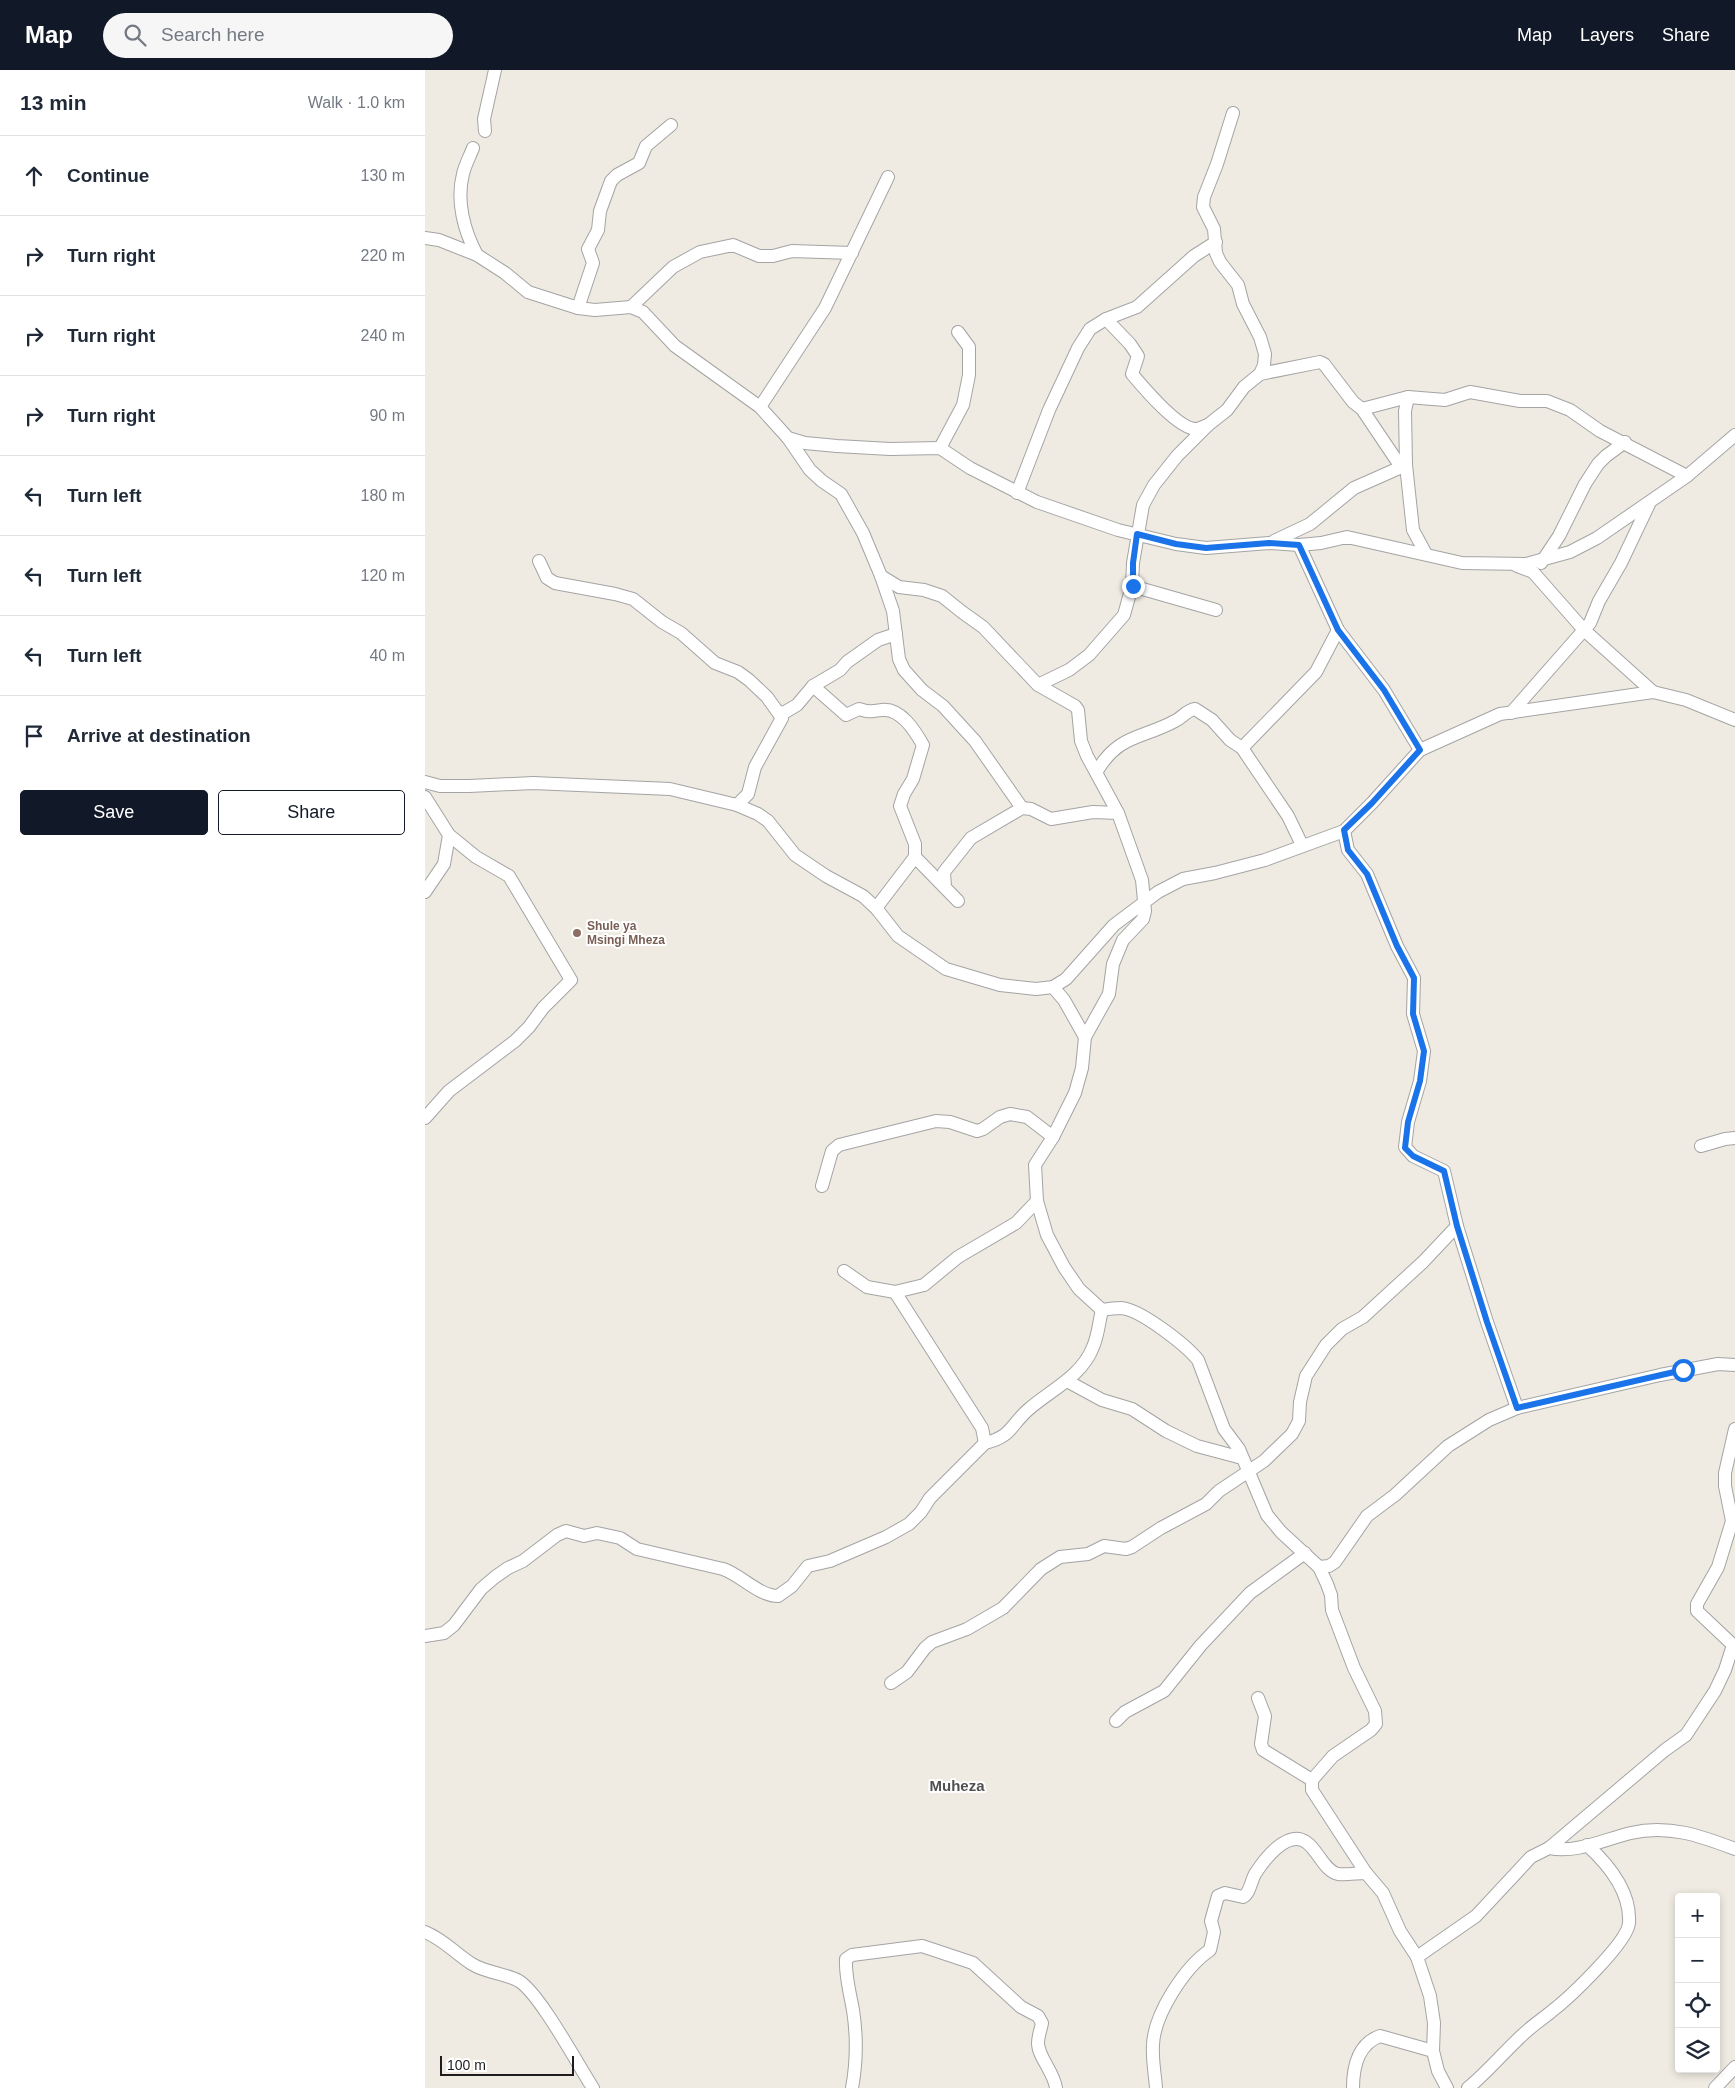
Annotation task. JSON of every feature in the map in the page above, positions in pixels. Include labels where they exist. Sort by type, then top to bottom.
[{"type":"street","points":[[485,131],[484,119],[495,70]]},
{"type":"street","points":[[1233,113],[1217,164],[1204,197],[1203,207],[1214,229],[1216,253],[1220,262],[1238,286],[1243,304],[1260,337],[1265,354],[1265,365],[1261,374]]},
{"type":"street","points":[[578,308],[593,263],[588,249],[598,230],[600,211],[611,181],[617,175],[639,163],[646,146],[671,125]]},
{"type":"street","points":[[473,148],[463,175],[460,200],[466,228],[477,255]]},
{"type":"street","points":[[761,407],[825,308],[888,177]]},
{"type":"street","points":[[425,238],[439,240],[477,255],[505,273],[528,292],[578,308],[595,310],[631,307],[643,312],[675,346],[761,407],[788,438],[810,470],[821,481],[841,494],[863,532],[893,611],[899,659],[904,670],[921,690],[943,706],[975,741],[1023,808]]},
{"type":"street","points":[[1017,493],[1049,410],[1078,348],[1090,329],[1106,319],[1137,307],[1194,256],[1216,242]]},
{"type":"street","points":[[631,307],[673,267],[700,252],[733,245],[759,256],[773,256],[792,250],[852,253]]},
{"type":"street","points":[[1106,319],[1130,344],[1137,356],[1132,374],[1162,408],[1189,427],[1196,429],[1208,425]]},
{"type":"street","points":[[940,448],[963,405],[969,375],[969,347],[958,332]]},
{"type":"street","points":[[1038,685],[1069,670],[1089,656],[1124,615],[1133,586],[1133,563],[1143,506],[1154,485],[1177,456],[1208,425],[1227,410],[1244,387],[1261,374],[1320,362],[1324,364],[1353,402],[1362,409],[1403,466]]},
{"type":"street","points":[[1362,409],[1408,397],[1445,400],[1470,392],[1521,400],[1547,401],[1570,410],[1600,431],[1625,442],[1663,465],[1687,476]]},
{"type":"street","points":[[1408,397],[1405,411],[1403,466],[1413,530],[1426,554]]},
{"type":"street","points":[[788,438],[805,443],[837,446],[890,449],[940,448],[970,468],[1037,502],[1118,530],[1176,544],[1206,548],[1269,543],[1299,545],[1321,543],[1347,537],[1462,562],[1525,564],[1570,552],[1597,538],[1687,476],[1735,435]]},
{"type":"street","points":[[1542,580],[1538,569],[1542,560],[1559,536],[1585,484],[1598,464],[1625,442]]},
{"type":"street","points":[[1269,543],[1310,524],[1354,488],[1403,466]]},
{"type":"street","points":[[1511,713],[1590,624],[1599,600],[1621,563],[1651,500]]},
{"type":"street","points":[[1299,545],[1338,630],[1384,690],[1420,750]]},
{"type":"street","points":[[539,561],[543,571],[555,583],[633,599],[662,622],[681,633],[715,663],[738,672],[767,697],[782,718],[781,724],[755,767],[748,794],[737,805]]},
{"type":"street","points":[[1512,564],[1533,572],[1542,580],[1584,630],[1653,692]]},
{"type":"street","points":[[881,576],[899,587],[924,590],[942,596],[983,626],[1038,685],[1075,706],[1078,710],[1081,741],[1087,756],[1097,771],[1118,813],[1142,880],[1145,903],[1143,920],[1123,940],[1113,964],[1109,994],[1085,1037],[1082,1068],[1075,1093],[1053,1137],[1035,1165],[1037,1201],[1047,1235],[1063,1267],[1079,1289],[1102,1310],[1122,1308],[1139,1313],[1190,1351],[1197,1360],[1224,1429],[1239,1449],[1267,1515],[1281,1532],[1305,1552],[1319,1567],[1327,1584],[1331,1595],[1332,1610],[1354,1668],[1375,1711],[1376,1724],[1371,1730],[1333,1756],[1312,1780],[1312,1790],[1365,1873],[1383,1893],[1400,1931],[1417,1957],[1430,1996],[1434,2023],[1433,2051],[1438,2070],[1447,2088]]},
{"type":"street","points":[[1133,586],[1216,610]]},
{"type":"street","points":[[885,592],[899,587]]},
{"type":"street","points":[[1242,748],[1315,672],[1338,630]]},
{"type":"street","points":[[779,713],[785,712],[797,705],[813,686],[840,670],[847,662],[878,640],[896,634]]},
{"type":"street","points":[[813,686],[845,715],[859,708],[871,713],[883,709],[894,711],[906,721],[919,738],[923,748],[913,779],[904,794],[900,806],[915,844],[915,857],[876,908]]},
{"type":"street","points":[[425,1118],[449,1092],[515,1041],[529,1027],[543,1008],[571,980],[509,876],[476,857],[449,835],[427,789],[440,786],[533,783],[670,789],[737,805],[758,814],[768,821],[795,855],[826,876],[863,896],[876,908],[898,936],[946,969],[1000,985],[1036,989],[1053,987],[1075,971],[1113,925],[1158,892],[1183,879],[1265,860],[1344,830],[1372,803],[1420,750],[1500,714],[1653,692],[1685,700],[1735,720]]},
{"type":"street","points":[[1097,771],[1103,761],[1119,744],[1176,721],[1190,710],[1200,711],[1212,720],[1230,740],[1242,748],[1288,816],[1302,845]]},
{"type":"street","points":[[945,888],[944,872],[971,838],[1023,808],[1031,809],[1051,819],[1093,812],[1118,813]]},
{"type":"street","points":[[1344,830],[1348,850],[1367,874],[1397,946],[1414,978],[1413,1014],[1424,1051],[1420,1081],[1408,1122],[1405,1148],[1413,1156],[1444,1171],[1457,1226],[1487,1322],[1517,1408]]},
{"type":"street","points":[[425,892],[444,864],[449,835]]},
{"type":"street","points":[[915,857],[958,901]]},
{"type":"street","points":[[1053,987],[1064,1000],[1085,1037]]},
{"type":"street","points":[[822,1186],[832,1150],[839,1145],[936,1121],[950,1122],[977,1131],[1000,1117],[1010,1114],[1027,1117],[1053,1137]]},
{"type":"street","points":[[1701,1146],[1735,1138]]},
{"type":"street","points":[[844,1271],[867,1287],[895,1292],[924,1285],[965,1253],[1016,1224],[1037,1201]]},
{"type":"street","points":[[891,1682],[907,1672],[925,1648],[932,1642],[967,1629],[1003,1608],[1041,1569],[1060,1557],[1087,1554],[1104,1546],[1126,1549],[1132,1547],[1161,1528],[1206,1504],[1219,1491],[1277,1450],[1291,1434],[1299,1420],[1300,1402],[1306,1376],[1325,1345],[1342,1329],[1363,1317],[1423,1262],[1457,1226]]},
{"type":"street","points":[[895,1292],[982,1428],[985,1443]]},
{"type":"street","points":[[425,1636],[444,1633],[454,1625],[481,1588],[508,1568],[523,1561],[557,1534],[566,1532],[585,1536],[597,1533],[620,1538],[637,1549],[734,1572],[766,1594],[778,1596],[792,1586],[808,1566],[830,1560],[887,1537],[909,1524],[921,1512],[930,1498],[985,1443],[995,1441],[1009,1432],[1028,1410],[1079,1369],[1093,1348],[1102,1310]]},
{"type":"street","points":[[1319,1567],[1329,1566],[1335,1562],[1367,1516],[1395,1495],[1447,1446],[1489,1420],[1517,1408],[1683,1370],[1718,1364],[1735,1364]]},
{"type":"street","points":[[1067,1380],[1103,1400],[1132,1410],[1166,1431],[1197,1446],[1242,1458]]},
{"type":"street","points":[[1417,1957],[1476,1916],[1531,1857],[1549,1848],[1665,1750],[1686,1735],[1715,1691],[1734,1646],[1697,1611],[1697,1604],[1718,1567],[1732,1521],[1730,1487],[1725,1473],[1735,1429]]},
{"type":"street","points":[[1116,1721],[1125,1712],[1164,1691],[1201,1645],[1250,1592],[1305,1552]]},
{"type":"street","points":[[1258,1698],[1265,1716],[1261,1744],[1263,1750],[1312,1780]]},
{"type":"street","points":[[1549,1848],[1559,1850],[1587,1845],[1633,1832],[1670,1830],[1696,1835],[1735,1849]]},
{"type":"street","points":[[1156,2088],[1152,2044],[1158,2021],[1166,2000],[1202,1955],[1209,1950],[1213,1932],[1211,1921],[1217,1896],[1225,1893],[1243,1897],[1246,1895],[1254,1875],[1269,1857],[1285,1842],[1298,1839],[1305,1841],[1313,1848],[1331,1871],[1339,1874],[1365,1873]]},
{"type":"street","points":[[1468,2088],[1529,2029],[1554,2010],[1573,1992],[1621,1943],[1629,1924],[1627,1900],[1623,1888],[1599,1856],[1587,1845]]},
{"type":"street","points":[[425,1932],[441,1940],[473,1965],[525,1986],[545,2012],[593,2088]]},
{"type":"street","points":[[852,2088],[857,2046],[853,2011],[845,1970],[846,1959],[852,1955],[922,1946],[973,1963],[1021,2007],[1038,2016],[1042,2022],[1038,2043],[1039,2049],[1055,2079],[1056,2088]]},
{"type":"street","points":[[1353,2088],[1359,2053],[1364,2045],[1371,2040],[1380,2036],[1433,2051]]},
{"type":"street","points":[[1715,2088],[1735,2067]]},
{"type":"place","name":"Shule ya Msingi Mheza","points":[[577,933]]},
{"type":"district","name":"Muheza","points":[[957,1786]]},
{"type":"route","points":[[1133,586],[1133,563],[1137,534],[1176,544],[1206,548],[1269,543],[1299,545],[1338,630],[1384,690],[1420,750],[1372,803],[1344,830],[1345,842],[1348,850],[1367,874],[1397,946],[1414,978],[1413,1014],[1424,1051],[1420,1081],[1408,1122],[1405,1148],[1413,1156],[1444,1171],[1457,1226],[1487,1322],[1517,1408],[1683,1370]]}]
